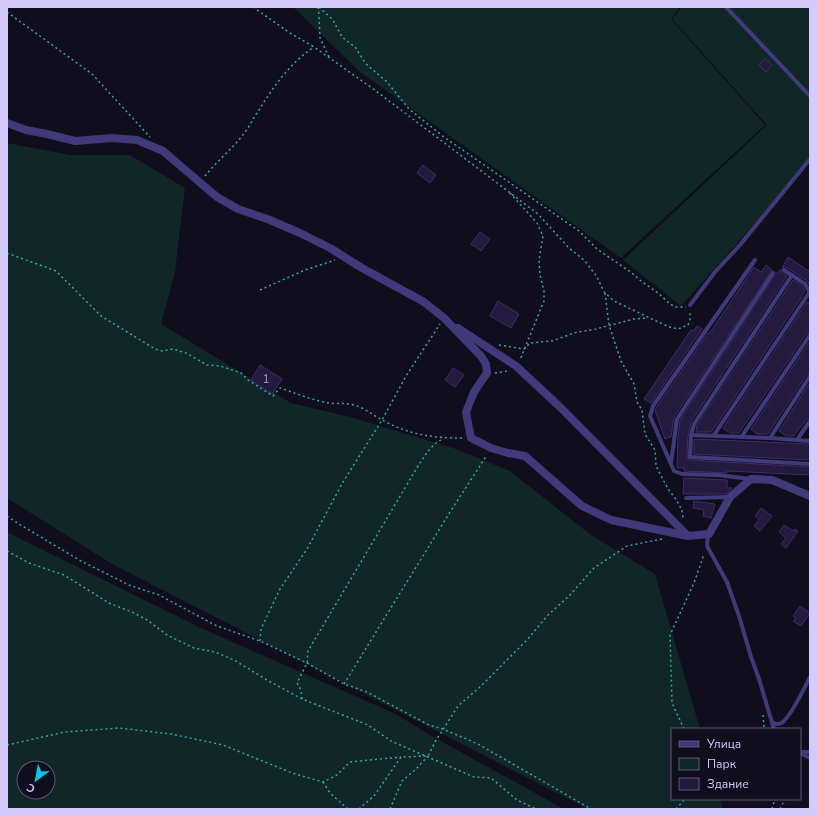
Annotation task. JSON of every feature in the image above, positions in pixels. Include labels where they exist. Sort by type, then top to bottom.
[{"type":"street","points":[[7,123],[26,130],[75,141],[112,138],[137,140],[163,151],[178,162],[200,183],[238,209],[270,220],[300,233],[424,302],[484,346],[516,366],[688,536]]},
{"type":"street","points":[[444,318],[481,356],[486,364],[487,373],[474,392],[466,412],[471,438],[491,448],[525,456],[582,506],[610,520],[688,536],[709,534],[730,497],[751,479],[772,480],[810,496]]},
{"type":"lane","points":[[726,7],[810,96]]},
{"type":"lane","points":[[690,305],[715,272],[740,245],[810,160]]},
{"type":"lane","points":[[751,479],[718,475],[682,474],[674,471],[650,416],[653,406],[755,260]]},
{"type":"lane","points":[[714,435],[810,293],[805,284],[784,270]]},
{"type":"lane","points":[[671,464],[677,419],[773,273]]},
{"type":"lane","points":[[792,275],[694,424],[691,434],[690,457],[810,464]]},
{"type":"lane","points":[[742,436],[810,335]]},
{"type":"lane","points":[[770,438],[810,376]]},
{"type":"lane","points":[[797,440],[810,421]]},
{"type":"lane","points":[[691,434],[810,441]]},
{"type":"lane","points":[[686,498],[730,497]]},
{"type":"lane","points":[[709,534],[707,546],[727,582],[774,728]]},
{"type":"lane","points":[[772,722],[776,724],[782,723],[788,718],[810,677]]},
{"type":"lane","points":[[801,753],[810,758]]},
{"type":"path","points":[[253,7],[290,33],[314,47],[506,189],[538,214],[568,247],[585,261],[597,277],[604,292],[609,326],[621,362],[634,384],[637,402],[642,410],[645,434],[655,450],[656,466],[668,489],[682,510],[683,520]]},
{"type":"path","points":[[318,7],[320,38],[329,58]]},
{"type":"path","points":[[318,7],[333,20],[342,37],[355,46],[366,64],[387,82],[409,109],[444,137],[579,231],[597,249],[632,273],[670,304],[683,308],[690,305],[690,319],[688,325],[678,329],[668,327],[650,317],[635,312],[614,301],[604,292]]},
{"type":"path","points":[[7,12],[92,74],[153,140]]},
{"type":"path","points":[[200,183],[243,134],[259,109],[301,56],[314,47]]},
{"type":"path","points":[[487,373],[513,370],[519,362],[544,301],[544,290],[540,275],[539,260],[543,236],[537,223],[506,189]]},
{"type":"path","points":[[7,253],[56,271],[101,316],[154,349],[162,351],[173,349],[186,353],[207,364],[220,366],[241,373],[248,380],[273,396],[280,388],[326,403],[343,403],[354,405],[370,412],[382,420],[429,437],[471,438]]},
{"type":"path","points":[[260,290],[305,270],[344,257]]},
{"type":"path","points":[[524,349],[530,343],[552,342],[577,332],[609,326],[634,319],[650,317]]},
{"type":"path","points":[[260,641],[261,629],[280,589],[307,549],[343,482],[382,420],[406,376],[444,318]]},
{"type":"path","points":[[484,346],[488,344],[524,349]]},
{"type":"path","points":[[302,699],[301,690],[297,683],[307,663],[308,651],[418,466],[437,441],[445,438]]},
{"type":"path","points":[[344,684],[491,448]]},
{"type":"path","points":[[7,516],[81,561],[129,586],[159,595],[217,626],[260,641],[307,663],[344,684],[367,692],[429,725],[443,729],[478,744],[591,809]]},
{"type":"path","points":[[390,809],[402,781],[428,756],[458,706],[479,688],[527,640],[548,615],[569,596],[594,568],[627,546],[667,538]]},
{"type":"path","points":[[684,728],[672,703],[670,635],[694,584],[707,546]]},
{"type":"path","points":[[7,551],[28,563],[64,575],[109,603],[134,613],[147,620],[167,635],[194,648],[215,652],[234,660],[302,699],[368,726],[391,740],[474,777],[490,778],[517,800],[536,809]]},
{"type":"path","points":[[7,745],[65,732],[119,728],[171,734],[223,745],[292,773],[323,782],[330,793],[348,809]]},
{"type":"path","points":[[323,782],[337,775],[350,762],[428,756]]},
{"type":"path","points":[[359,809],[374,796],[401,757]]},
{"type":"path","points":[[676,809],[684,800]]},
{"type":"green space","points":[[293,7],[680,7],[671,19],[765,125],[621,258],[360,72]]},
{"type":"green space","points":[[682,7],[810,7],[810,156],[758,220],[681,306],[623,260],[767,125],[672,19]]},
{"type":"green space","points":[[7,143],[71,155],[130,155],[185,188],[175,272],[161,324],[291,403],[350,417],[456,449],[510,471],[591,535],[655,574],[700,728],[671,728],[671,800],[720,800],[723,809],[588,809],[112,564],[7,498]]},
{"type":"green space","points":[[7,532],[203,629],[396,714],[430,735],[564,809],[7,809]]},
{"type":"building","points":[[765,58],[772,65],[766,72],[759,65]]},
{"type":"building","points":[[423,165],[436,175],[430,183],[417,173]]},
{"type":"building","points":[[480,232],[490,239],[481,251],[471,244]]},
{"type":"building","points":[[788,257],[810,272],[809,285],[807,281],[786,267],[782,268]]},
{"type":"building","points":[[766,265],[772,270],[674,417],[671,437],[665,439],[655,410],[656,408],[708,333],[709,334],[754,267],[761,272]]},
{"type":"building","points":[[781,269],[781,272],[787,276],[691,422],[688,435],[687,457],[690,460],[810,467],[810,475],[727,471],[727,473],[684,471],[684,468],[677,468],[680,420],[776,273],[778,273]]},
{"type":"building","points":[[793,280],[802,286],[805,291],[801,298],[711,432],[696,432],[697,425]]},
{"type":"building","points":[[498,301],[519,314],[511,328],[490,316]]},
{"type":"building","points":[[807,302],[810,304],[810,332],[807,333],[739,433],[730,433],[723,428]]},
{"type":"building","points":[[697,326],[702,329],[651,403],[644,399],[691,330],[693,331]]},
{"type":"building","points":[[810,341],[810,373],[807,374],[768,434],[757,434],[751,429]]},
{"type":"building","points":[[260,365],[282,379],[272,394],[251,380]]},
{"type":"building","points":[[453,368],[464,375],[455,387],[445,380]]},
{"type":"building","points":[[810,382],[810,418],[807,419],[794,436],[786,436],[779,431]]},
{"type":"building","points":[[694,439],[810,444],[810,460],[694,454]]},
{"type":"building","points":[[684,478],[727,480],[727,488],[732,488],[726,494],[683,494]]},
{"type":"building","points":[[694,501],[715,504],[711,518],[703,516],[704,510],[693,508]]},
{"type":"building","points":[[761,508],[772,516],[760,531],[754,526],[759,519],[755,516]]},
{"type":"building","points":[[784,525],[793,531],[795,529],[798,531],[786,548],[781,544],[786,538],[779,532]]},
{"type":"building","points":[[800,606],[810,613],[801,626],[793,621],[796,618],[793,616]]}]
